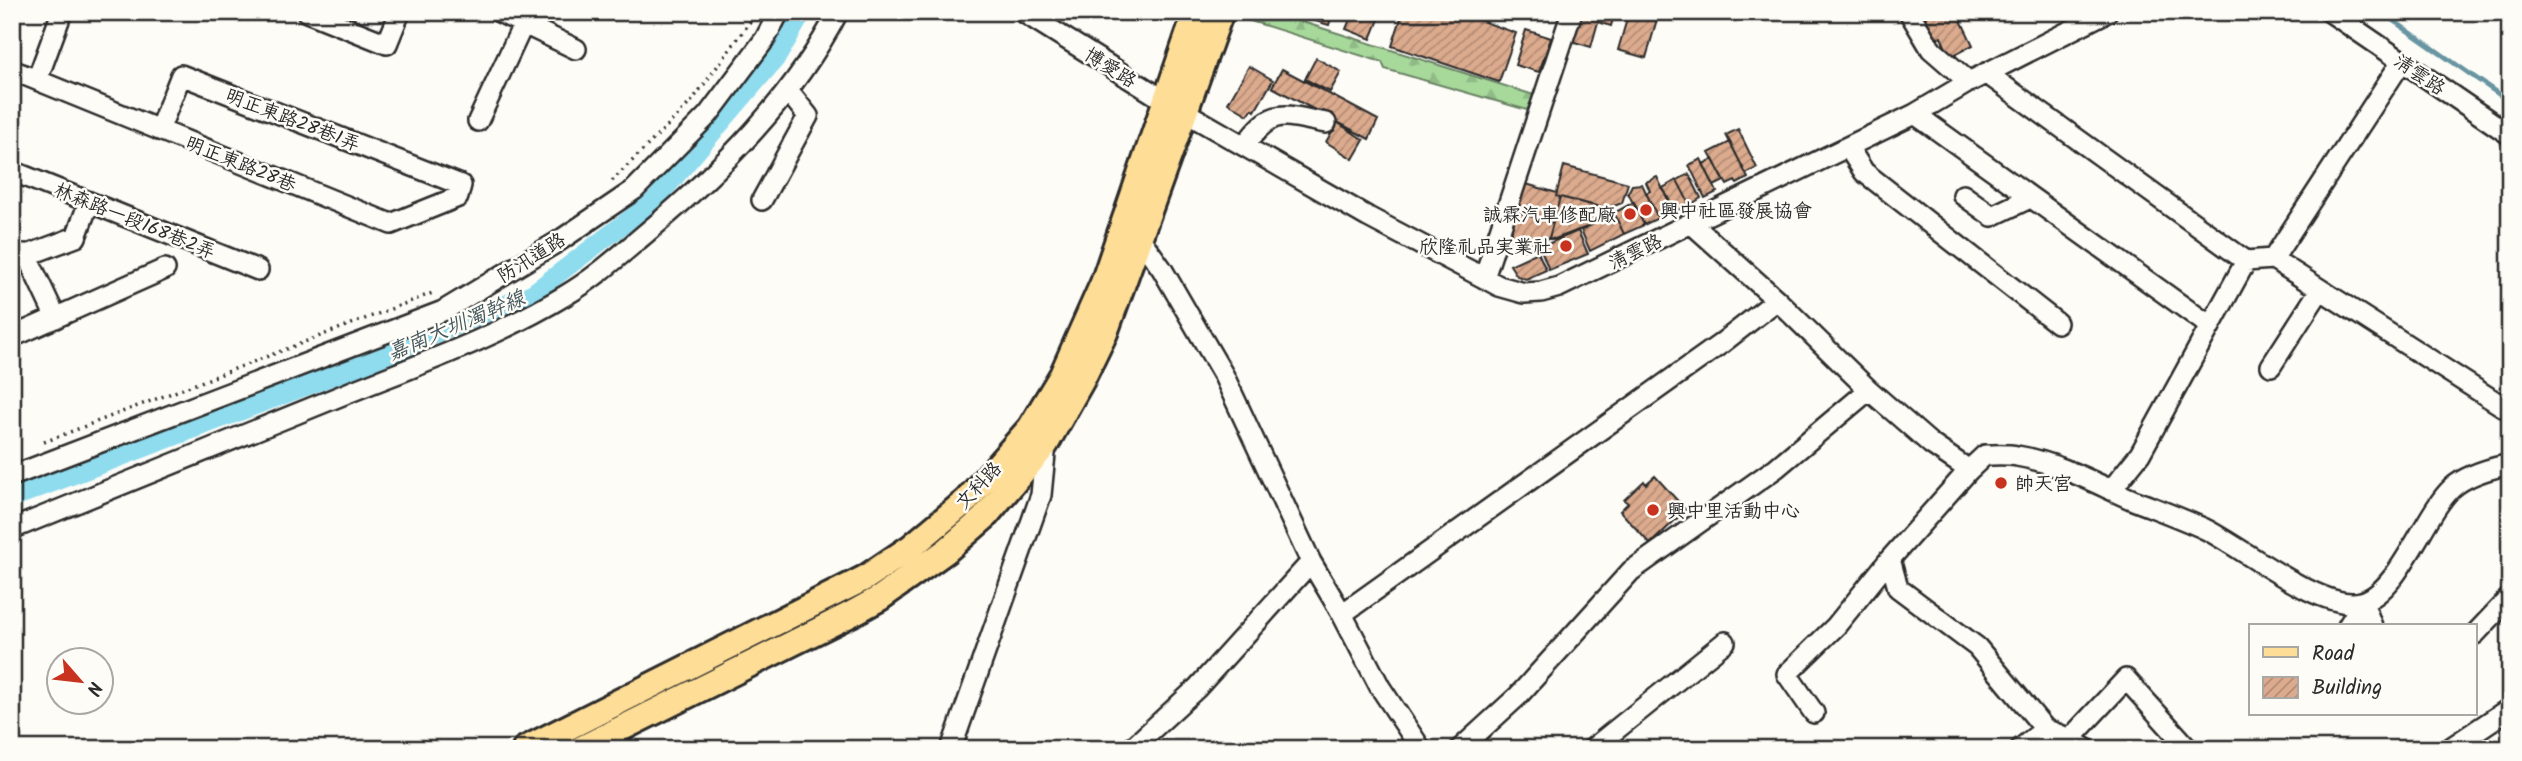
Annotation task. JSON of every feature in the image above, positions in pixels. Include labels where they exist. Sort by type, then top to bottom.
[{"type":"main road","name":"文科路","points":[[1175,106],[1196,12]]},
{"type":"main road","name":"文科路","points":[[580,749],[880,598],[946,551],[984,518],[1038,436],[1083,380],[1105,333],[1131,227],[1175,106],[1221,12]]},
{"type":"main road","name":"文科路","points":[[525,749],[835,594],[894,559],[930,532],[1038,436]]},
{"type":"main road","points":[[620,701],[629,724]]},
{"type":"street","points":[[37,80],[62,12]]},
{"type":"street","points":[[307,12],[387,44],[400,12]]},
{"type":"street","points":[[499,12],[526,18],[576,49]]},
{"type":"street","name":"防汛道路","points":[[12,476],[443,311],[559,241],[634,190],[708,115],[765,39],[779,12]]},
{"type":"street","points":[[12,529],[476,341],[567,295],[596,275],[671,212],[723,163],[788,90],[822,43],[838,12]]},
{"type":"street","name":"博愛路","points":[[1023,12],[1175,106]]},
{"type":"street","points":[[1484,278],[1572,12]]},
{"type":"street","points":[[1909,12],[1931,49],[1978,77],[2246,261],[2273,259],[2510,411]]},
{"type":"street","name":"清雲路","points":[[1175,106],[1368,217],[1499,286],[1524,293],[1541,292],[1559,287],[1692,224],[1915,114],[1978,77],[2107,12]]},
{"type":"street","name":"清雲路","points":[[2330,12],[2510,135]]},
{"type":"street","points":[[478,121],[526,18]]},
{"type":"street","points":[[2273,259],[2402,61]]},
{"type":"street","name":"明正東路28巷","points":[[12,70],[391,224],[457,197],[461,185]]},
{"type":"street","name":"明正東路28巷1弄","points":[[159,130],[181,75],[461,185]]},
{"type":"street","points":[[762,200],[808,116],[788,90]]},
{"type":"street","points":[[1915,114],[2210,326]]},
{"type":"street","points":[[1245,145],[1262,123],[1282,115],[1326,123]]},
{"type":"street","points":[[1848,147],[1864,172],[2057,323]]},
{"type":"street","name":"林森路一段168巷2弄","points":[[12,171],[258,270]]},
{"type":"street","points":[[1963,195],[1992,216],[2030,198]]},
{"type":"street","points":[[55,318],[19,258],[76,236],[89,202]]},
{"type":"street","points":[[1692,224],[1777,300],[1869,390],[1931,444],[1969,470]]},
{"type":"street","points":[[1131,227],[1163,269],[1224,376],[1311,562],[1380,687],[1421,749]]},
{"type":"street","points":[[2111,490],[2140,454],[2246,261]]},
{"type":"street","points":[[12,337],[165,269]]},
{"type":"street","points":[[2271,366],[2320,290]]},
{"type":"street","points":[[1342,614],[1777,300]]},
{"type":"street","points":[[1460,749],[1518,696],[1631,571],[1776,468],[1869,390]]},
{"type":"street","points":[[951,749],[1041,495],[1038,436]]},
{"type":"street","points":[[1814,713],[1787,674],[1836,626],[1890,559],[1985,455],[2016,456],[2050,465],[2111,490],[2206,530],[2323,597],[2346,603],[2363,602],[2380,592],[2401,567],[2426,522],[2453,487],[2483,471],[2508,464]]},
{"type":"street","points":[[1890,559],[1898,588],[1977,647],[2045,729],[2078,744],[2126,679],[2189,749]]},
{"type":"street","points":[[1131,749],[1196,688],[1311,562]]},
{"type":"street","points":[[2476,633],[2510,597]]},
{"type":"street","points":[[2349,624],[2363,602]]},
{"type":"street","points":[[2363,602],[2371,624]]},
{"type":"street","points":[[1592,749],[1725,642]]},
{"type":"street","points":[[2449,749],[2510,708]]},
{"type":"street","points":[[2020,749],[2045,729]]},
{"type":"path","points":[[612,181],[691,102],[757,12]]},
{"type":"path","points":[[38,444],[436,292]]},
{"type":"green space","points":[[1240,12],[1271,12],[1534,95],[1527,110],[1385,69],[1382,62],[1238,17]]},
{"type":"building","points":[[1285,12],[1333,12],[1329,25]]},
{"type":"building","points":[[1353,12],[1382,12],[1371,39],[1346,29]]},
{"type":"building","points":[[1403,12],[1456,12],[1516,33],[1499,82],[1392,46]]},
{"type":"building","points":[[1579,12],[1615,12],[1611,26],[1598,22],[1591,47],[1571,41]]},
{"type":"building","points":[[1629,12],[1659,12],[1646,58],[1618,50]]},
{"type":"building","points":[[1935,12],[1957,12],[1973,45],[1950,57],[1941,37],[1933,40],[1923,18]]},
{"type":"building","points":[[1526,30],[1551,38],[1539,72],[1515,65]]},
{"type":"building","points":[[1316,58],[1341,72],[1330,92],[1305,79]]},
{"type":"building","points":[[1249,66],[1273,80],[1255,111],[1252,109],[1248,115],[1228,103]]},
{"type":"building","points":[[1282,69],[1378,120],[1369,139],[1272,87]]},
{"type":"building","points":[[1335,121],[1364,140],[1353,159],[1326,142]]},
{"type":"building","points":[[1738,129],[1757,168],[1746,174],[1726,135]]},
{"type":"building","points":[[1730,142],[1748,178],[1737,184],[1735,181],[1727,185],[1709,153]]},
{"type":"building","points":[[1701,159],[1717,192],[1705,198],[1689,165]]},
{"type":"building","points":[[1713,159],[1724,181],[1714,186],[1703,164]]},
{"type":"building","points":[[1564,166],[1628,183],[1622,203],[1606,209],[1556,196]]},
{"type":"building","points":[[1689,174],[1701,198],[1690,205],[1677,180]]},
{"type":"building","points":[[1657,177],[1673,210],[1658,218],[1646,193],[1650,191],[1646,182]]},
{"type":"building","points":[[1677,180],[1690,205],[1675,211],[1663,188]]},
{"type":"building","points":[[1526,184],[1557,193],[1556,196],[1560,197],[1553,223],[1517,212]]},
{"type":"building","name":"興中社區發展協會","points":[[1642,184],[1658,218],[1644,225],[1628,193],[1632,185]]},
{"type":"building","points":[[1560,197],[1597,206],[1592,225],[1555,239],[1549,238]]},
{"type":"building","points":[[1634,202],[1644,225],[1624,234],[1614,213]]},
{"type":"building","points":[[1517,212],[1553,223],[1549,238],[1524,250],[1510,236]]},
{"type":"building","points":[[1614,213],[1624,234],[1590,251],[1581,230]]},
{"type":"building","points":[[1578,231],[1588,254],[1549,270],[1540,247]]},
{"type":"building","points":[[1538,252],[1546,270],[1526,279],[1517,276],[1510,265]]},
{"type":"building","name":"興中里活動中心","points":[[1655,476],[1686,510],[1650,544],[1620,511],[1628,503],[1624,500],[1644,481],[1646,484]]},
{"type":"waterway","name":"嘉南大圳濁幹線","points":[[12,498],[377,359],[533,293],[655,200],[777,57],[803,12]]},
{"type":"waterway","points":[[2381,12],[2510,102]]},
{"type":"place","name":"興中社區發展協會","points":[[1646,210]]},
{"type":"place","name":"誠霖汽車修配廠","points":[[1630,214]]},
{"type":"place","name":"欣隆礼品実業社","points":[[1566,246]]},
{"type":"place","name":"帥天宮","points":[[2001,483]]},
{"type":"place","name":"興中里活動中心","points":[[1653,510]]}]
